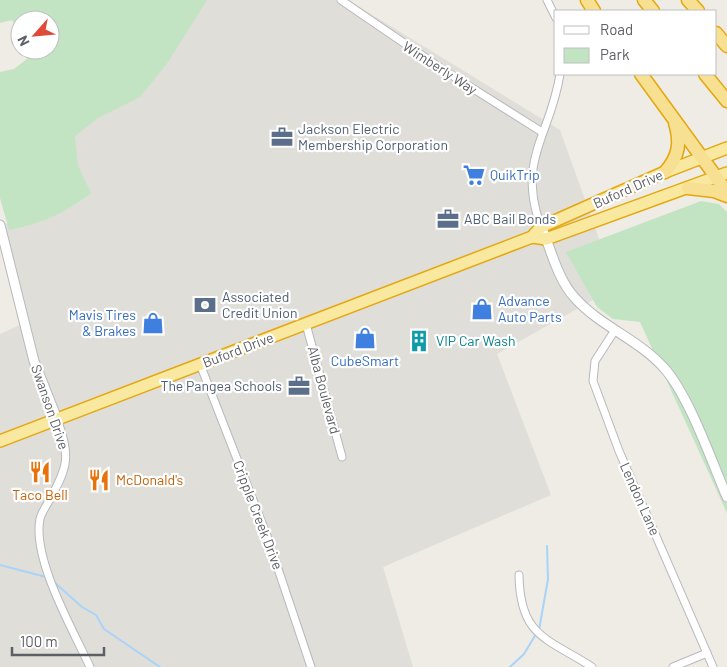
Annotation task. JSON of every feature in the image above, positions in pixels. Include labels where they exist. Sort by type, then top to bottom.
[{"type":"highway","points":[[644,0],[652,10]]},
{"type":"highway","points":[[688,0],[697,10]]},
{"type":"highway","points":[[717,33],[727,46]]},
{"type":"highway","points":[[642,75],[702,157],[722,175],[727,194],[688,188]]},
{"type":"highway","points":[[706,75],[727,101]]},
{"type":"highway","points":[[665,172],[678,151],[679,140],[674,118]]},
{"type":"highway","name":"Buford Drive","points":[[532,237],[541,227],[665,172],[727,148]]},
{"type":"highway","name":"Buford Drive","points":[[0,441],[532,237],[546,238],[722,175]]},
{"type":"street","name":"Wimberly Way","points":[[341,0],[442,70],[542,132]]},
{"type":"street","points":[[548,0],[554,14]]},
{"type":"street","points":[[560,75],[557,92],[534,156],[532,178],[534,199],[541,227],[564,281],[574,297],[651,356],[673,380],[727,496]]},
{"type":"street","name":"Swanson Drive","points":[[0,225],[32,354],[57,420],[67,454],[65,472],[40,518],[39,541],[42,561],[90,667]]},
{"type":"street","name":"Alba Boulevard","points":[[306,324],[342,457]]},
{"type":"street","name":"Lendon Lane","points":[[615,330],[595,361],[593,381],[619,451],[714,667]]},
{"type":"street","name":"Cripple Creek Drive","points":[[200,364],[267,536],[312,667]]},
{"type":"street","points":[[519,575],[519,599],[525,616],[537,634],[592,667]]},
{"type":"street","points":[[673,667],[707,652]]},
{"type":"shaded area","points":[[186,0],[348,0],[560,130],[617,289],[609,291],[497,354],[551,495],[383,567],[413,667],[0,667],[0,334],[22,324],[0,226],[77,198],[57,131]]},
{"type":"green space","points":[[0,0],[207,0],[168,62],[140,97],[98,118],[75,136],[78,166],[91,193],[52,217],[9,230],[0,198],[0,72],[14,69],[26,60],[60,60],[60,10],[10,10],[10,20],[0,23]]},
{"type":"green space","points":[[701,201],[719,204],[727,212],[727,513],[640,322],[613,319],[597,307],[566,252]]},
{"type":"waterway","points":[[539,630],[548,579],[547,546]]},
{"type":"waterway","points":[[0,565],[46,577]]},
{"type":"waterway","points":[[54,582],[82,607],[96,615],[104,629],[160,667]]},
{"type":"waterway","points":[[510,667],[524,654],[536,634]]},
{"type":"place","name":"Jackson Electric Membership Corporation","points":[[282,137]]},
{"type":"place","name":"QuikTrip","points":[[474,175]]},
{"type":"place","name":"ABC Bail Bonds","points":[[448,219]]},
{"type":"place","name":"Associated Credit Union","points":[[205,305]]},
{"type":"place","name":"Advance Auto Parts","points":[[482,309]]},
{"type":"place","name":"Mavis Tires & Brakes","points":[[153,323]]},
{"type":"place","name":"CubeSmart","points":[[365,338]]},
{"type":"place","name":"VIP Car Wash","points":[[419,341]]},
{"type":"place","name":"The Pangea Schools","points":[[299,386]]},
{"type":"place","name":"Taco Bell","points":[[40,472]]},
{"type":"place","name":"McDonald's","points":[[99,480]]}]
